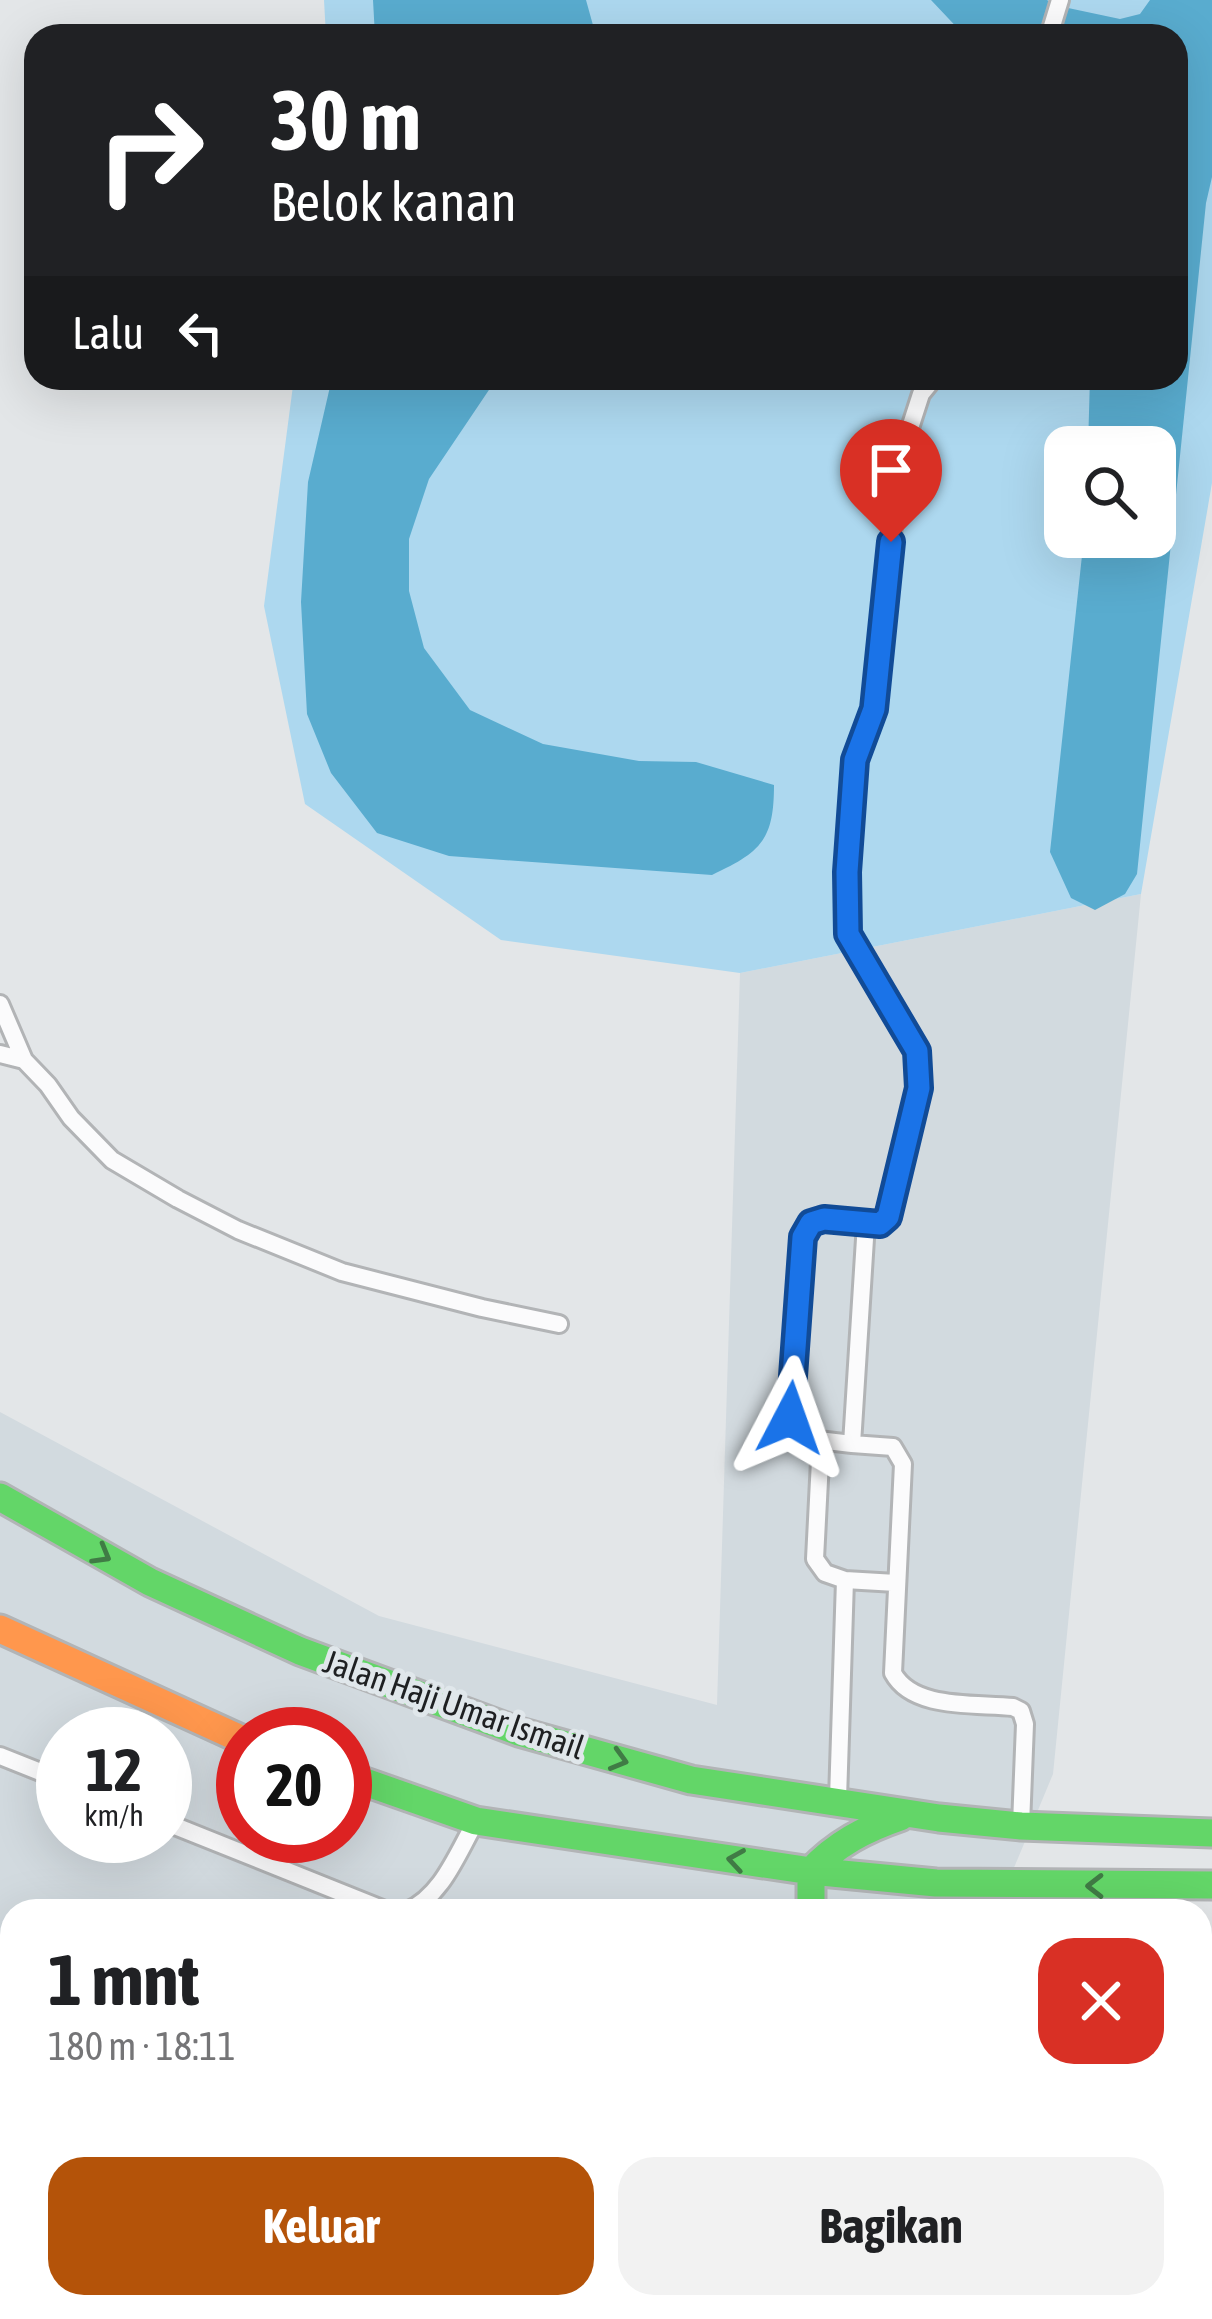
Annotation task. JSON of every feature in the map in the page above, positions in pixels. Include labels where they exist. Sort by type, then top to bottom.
[{"type":"main road","name":"Jalan Haji Umar Ismail","points":[[0,1497],[150,1582],[257,1631],[519,1732],[691,1780],[939,1818],[1021,1826],[1212,1832]]},
{"type":"main road","points":[[0,1629],[216,1728]]},
{"type":"main road","points":[[372,1784],[476,1821],[811,1871],[936,1897],[1212,1886]]},
{"type":"main road","points":[[811,1899],[811,1871],[848,1836],[909,1814]]},
{"type":"lane","points":[[924,390],[900,459],[874,709],[855,760],[847,872],[848,934],[917,1051],[919,1088],[888,1217],[880,1224],[824,1219],[811,1223],[803,1237],[790,1418],[801,1438],[893,1448],[903,1464],[893,1673],[900,1687],[916,1696],[1013,1706],[1021,1711],[1025,1724],[1021,1826]]},
{"type":"lane","points":[[0,1004],[23,1060],[112,1160],[226,1224],[342,1272],[560,1324]]},
{"type":"lane","points":[[0,1054],[23,1060]]},
{"type":"lane","points":[[852,1444],[866,1223]]},
{"type":"lane","points":[[821,1441],[815,1559],[825,1573],[845,1580],[896,1583]]},
{"type":"lane","points":[[837,1803],[845,1580]]},
{"type":"lane","points":[[0,1756],[36,1770]]},
{"type":"lane","points":[[424,1899],[436,1890],[476,1821]]},
{"type":"lane","points":[[192,1833],[357,1899]]},
{"type":"shaded area","points":[[324,0],[1212,0],[1212,483],[1141,894],[740,973],[501,940],[305,804],[264,606],[292,390],[1188,390],[1188,24],[325,24]]},
{"type":"shaded area","points":[[373,0],[586,0],[593,24],[374,24]]},
{"type":"shaded area","points":[[931,0],[1047,0],[1120,19],[1140,14],[1150,0],[1212,0],[1212,177],[1188,378],[1188,24],[954,24]]},
{"type":"shaded area","points":[[329,390],[489,390],[429,479],[409,539],[409,591],[424,648],[470,710],[543,744],[639,761],[696,762],[774,785],[771,819],[761,842],[712,875],[449,856],[377,833],[331,773],[307,714],[301,602],[308,482]]},
{"type":"shaded area","points":[[1090,390],[1187,390],[1176,495],[1176,426],[1089,426]]},
{"type":"shaded area","points":[[1082,558],[1169,558],[1137,874],[1125,894],[1095,910],[1071,898],[1050,852]]},
{"type":"shaded area","points":[[1141,894],[1053,1774],[1001,1899],[0,1899],[0,1412],[379,1616],[717,1705],[740,973]]},
{"type":"traffic: fast","points":[[0,1497],[150,1582],[300,1651],[519,1732],[691,1780],[939,1818],[1212,1833]]},
{"type":"traffic: fast","points":[[372,1784],[476,1821],[811,1871],[936,1883],[1212,1885]]},
{"type":"traffic: fast","points":[[811,1899],[811,1871],[852,1838],[900,1817]]},
{"type":"traffic: slow","points":[[0,1629],[216,1728]]},
{"type":"route","points":[[790,1418],[803,1237],[811,1223],[824,1219],[880,1224],[888,1217],[919,1088],[917,1051],[848,934],[855,760],[874,709],[891,542]]}]
